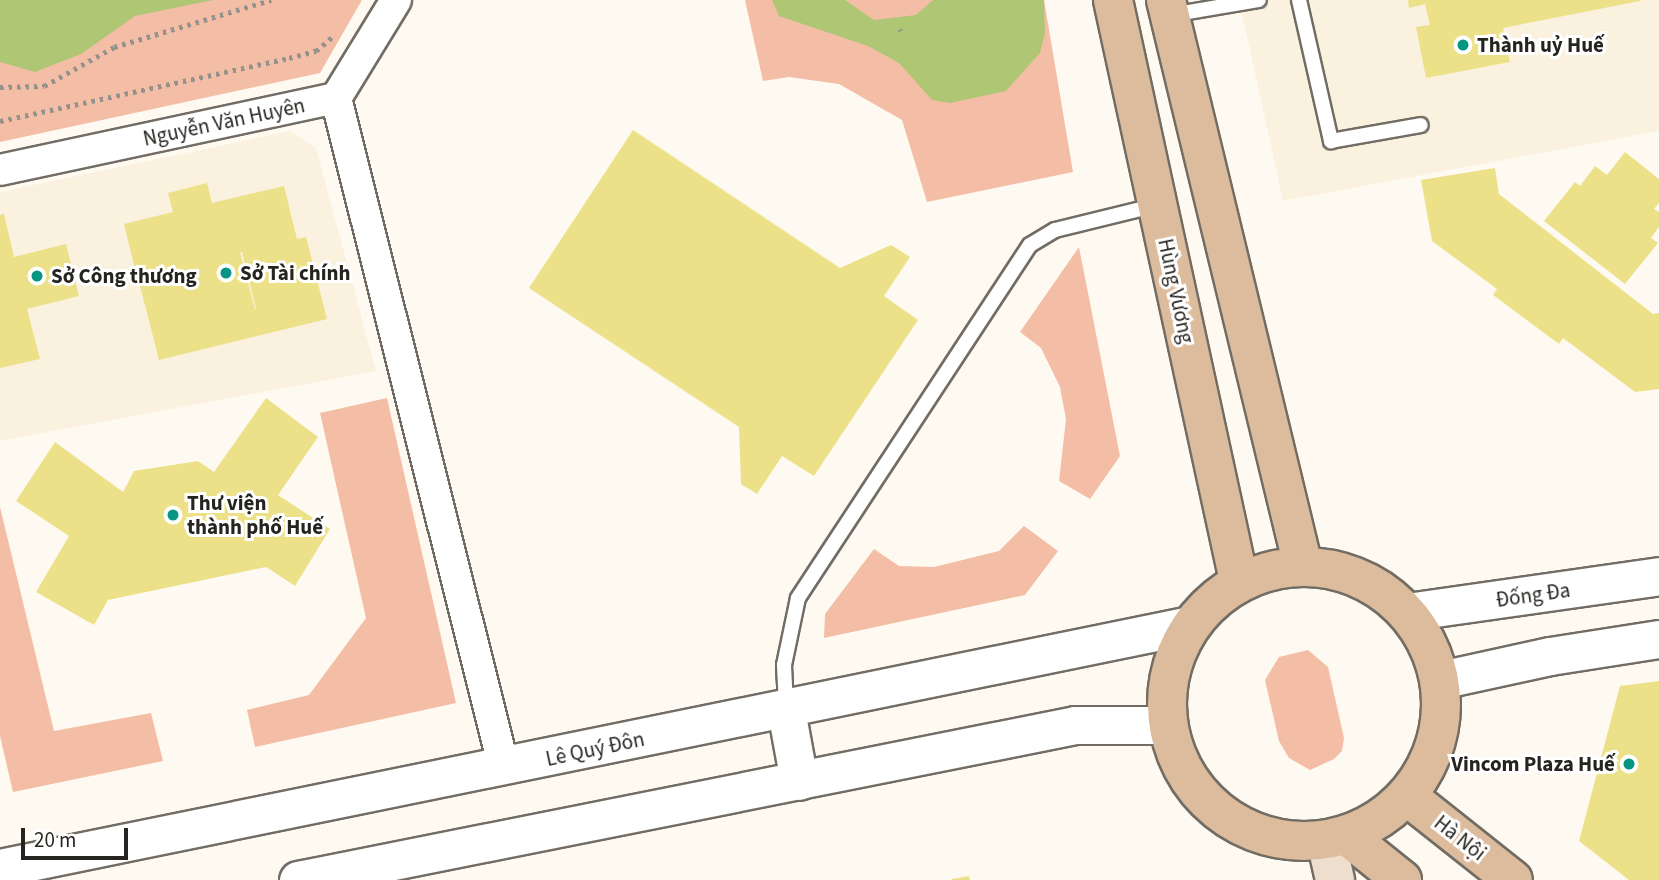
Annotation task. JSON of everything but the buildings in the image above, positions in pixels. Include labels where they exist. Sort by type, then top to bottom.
[{"type":"main road","name":"Hùng Vương","points":[[1113,0],[1239,582]]},
{"type":"main road","points":[[1168,8],[1303,566]]},
{"type":"main road","points":[[1303,566],[1342,571],[1378,588],[1407,612],[1433,656],[1440,680],[1441,721],[1433,748],[1407,796],[1369,826],[1336,838],[1289,841],[1254,832],[1222,815],[1197,790],[1178,760],[1167,725],[1166,690],[1174,656],[1190,625],[1239,582],[1270,570],[1303,566]]},
{"type":"main road","name":"Hà Nội","points":[[1407,796],[1513,880]]},
{"type":"main road","points":[[1335,880],[1336,838]]},
{"type":"main road","points":[[1336,838],[1402,880]]},
{"type":"street","points":[[396,0],[337,98],[504,768]]},
{"type":"street","name":"Nguyễn Văn Huyên","points":[[0,170],[337,98]]},
{"type":"street","name":"Đống Đa","points":[[1407,612],[1659,576]]},
{"type":"street","name":"Lê Quý Đôn","points":[[0,868],[504,768],[1190,625]]},
{"type":"street","points":[[1440,680],[1550,656],[1659,639]]},
{"type":"street","points":[[786,710],[799,781]]},
{"type":"street","points":[[298,880],[1075,725],[1167,725]]},
{"type":"lane","points":[[1168,8],[1259,0]]},
{"type":"lane","points":[[1299,0],[1331,141],[1421,125]]},
{"type":"lane","points":[[786,710],[784,665],[798,598],[1030,245],[1055,230],[1158,204]]},
{"type":"path","points":[[0,87],[44,86],[114,47],[271,0]]},
{"type":"path","points":[[0,121],[316,51],[337,33]]},
{"type":"shaded area","points":[[0,0],[362,0],[320,73],[0,142]]},
{"type":"shaded area","points":[[0,0],[213,0],[135,16],[81,54],[35,72],[0,62]]},
{"type":"shaded area","points":[[745,0],[1044,0],[1073,172],[927,202],[902,120],[839,84],[789,77],[763,81]]},
{"type":"shaded area","points":[[772,0],[845,0],[874,20],[916,15],[933,0],[1044,0],[1045,33],[1040,53],[1006,91],[950,103],[932,100],[899,63],[868,46],[779,16]]},
{"type":"shaded area","points":[[1239,0],[1659,0],[1659,131],[1283,201]]},
{"type":"shaded area","name":"Sở Tài chính","points":[[290,131],[316,148],[376,371],[0,441],[0,192]]},
{"type":"shaded area","points":[[1079,247],[1120,456],[1090,499],[1059,481],[1066,419],[1060,387],[1041,348],[1020,332]]},
{"type":"shaded area","points":[[387,398],[456,703],[255,747],[247,710],[309,695],[366,618],[320,413]]},
{"type":"shaded area","points":[[0,507],[54,731],[151,713],[163,761],[13,792],[0,736]]},
{"type":"shaded area","points":[[1024,526],[1058,551],[1025,595],[824,638],[825,614],[874,549],[899,566],[934,567],[999,551]]},
{"type":"shaded area","points":[[1308,650],[1328,667],[1344,738],[1342,751],[1334,759],[1310,770],[1289,758],[1279,741],[1265,680],[1279,657]]},
{"type":"place","name":"Thành uỷ Huế","points":[[1463,45]]},
{"type":"place","name":"Sở Tài chính","points":[[226,273]]},
{"type":"place","name":"Sở Công thương","points":[[37,276]]},
{"type":"place","name":"Thư viện thành phố Huế","points":[[173,515]]},
{"type":"place","name":"Vincom Plaza Huế","points":[[1629,764]]}]
